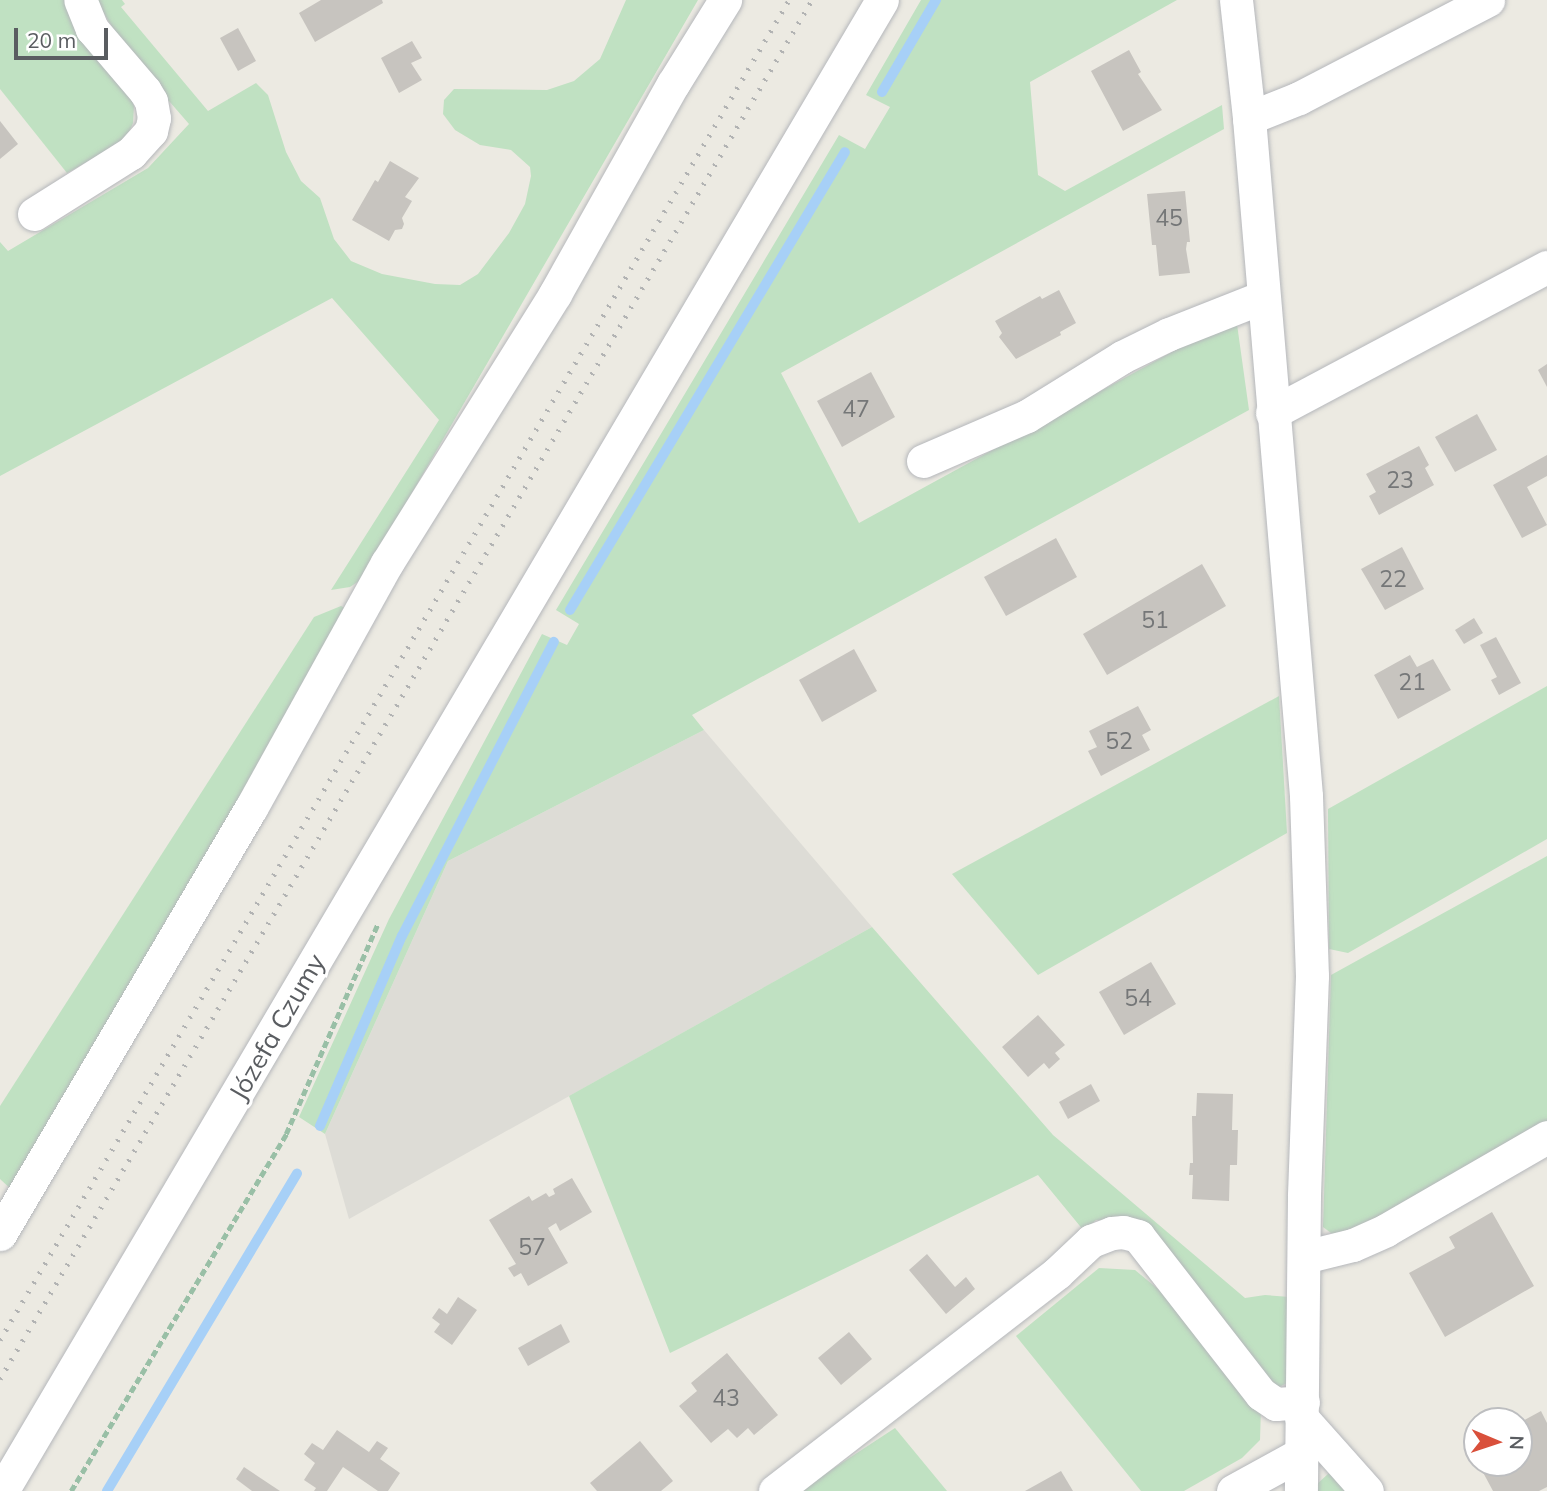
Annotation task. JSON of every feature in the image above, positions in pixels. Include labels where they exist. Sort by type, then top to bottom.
[{"type":"street","points":[[34,214],[131,153],[151,131],[154,118],[151,101],[92,29],[80,0]]},
{"type":"street","points":[[0,1234],[251,808],[387,563],[555,294],[673,84],[725,0]]},
{"type":"street","name":"Józefa Czumy","points":[[2,1491],[882,0]]},
{"type":"street","points":[[1236,0],[1249,118],[1306,796],[1312,976],[1301,1491]]},
{"type":"street","points":[[1249,118],[1299,98],[1488,0]]},
{"type":"street","points":[[1272,413],[1547,267]]},
{"type":"street","points":[[923,461],[1027,416],[1122,358],[1169,334],[1263,297]]},
{"type":"street","points":[[1304,1257],[1353,1245],[1386,1230],[1547,1136]]},
{"type":"street","points":[[775,1491],[1046,1282],[1091,1241],[1112,1233],[1124,1232],[1138,1236],[1261,1394],[1276,1404],[1302,1410],[1367,1491]]},
{"type":"street","points":[[1233,1491],[1302,1453]]},
{"type":"path","points":[[71,1491],[286,1134],[381,915]]},
{"type":"shaded area","points":[[704,730],[872,927],[349,1219],[325,1134],[448,861]]},
{"type":"green space","points":[[0,0],[66,0],[129,92],[134,106],[133,123],[125,141],[67,173],[0,89]]},
{"type":"green space","points":[[96,0],[122,0],[125,4],[121,7],[208,111],[256,83],[268,95],[286,152],[301,181],[320,198],[334,239],[351,261],[382,274],[435,284],[460,285],[478,274],[509,233],[525,204],[531,176],[530,167],[511,150],[480,145],[455,130],[443,114],[444,100],[454,89],[547,90],[574,81],[600,59],[626,0],[698,0],[362,579],[350,587],[331,590],[439,420],[332,298],[0,476],[0,242],[8,251],[148,168],[189,124],[129,55]]},
{"type":"green space","points":[[921,0],[1177,0],[1030,82],[1038,175],[1065,191],[1222,105],[1224,129],[781,373],[859,523],[1236,317],[1249,410],[692,715],[704,730],[448,861],[325,1134],[299,1117],[389,919],[542,634],[567,645],[579,624],[556,610],[839,135],[865,149],[890,107],[866,95]]},
{"type":"green space","points":[[341,606],[348,610],[13,1191],[0,1179],[0,1106],[314,617]]},
{"type":"green space","points":[[1547,686],[1547,839],[1348,953],[1329,949],[1328,809]]},
{"type":"green space","points":[[1279,696],[1287,833],[1038,975],[952,874]]},
{"type":"green space","points":[[1547,856],[1547,1124],[1360,1228],[1335,1236],[1323,1227],[1331,975]]},
{"type":"green space","points":[[872,927],[1053,1135],[1245,1298],[1265,1295],[1290,1297],[1287,1383],[1275,1389],[1123,1223],[1096,1220],[1084,1231],[1038,1175],[670,1353],[569,1096]]},
{"type":"green space","points":[[1099,1268],[1135,1270],[1181,1308],[1261,1406],[1260,1440],[1242,1458],[1184,1491],[1141,1491],[1016,1336]]},
{"type":"green space","points":[[895,1428],[947,1491],[799,1491]]},
{"type":"green space","points":[[1329,1473],[1354,1491],[1316,1491],[1316,1485]]},
{"type":"building","points":[[321,0],[382,0],[383,3],[315,42],[299,13]]},
{"type":"building","points":[[238,28],[256,61],[238,71],[220,38]]},
{"type":"building","points":[[412,41],[422,58],[411,63],[422,80],[399,93],[381,58]]},
{"type":"building","points":[[1129,50],[1141,72],[1138,74],[1162,110],[1123,131],[1091,71]]},
{"type":"building","points":[[0,121],[18,144],[0,159]]},
{"type":"building","points":[[390,161],[419,178],[405,197],[412,201],[402,218],[402,229],[395,230],[389,241],[352,220],[375,180],[378,182]]},
{"type":"building","points":[[1185,191],[1190,242],[1187,242],[1186,249],[1190,273],[1159,276],[1156,245],[1152,245],[1147,194]]},
{"type":"building","points":[[1059,290],[1076,323],[1060,332],[1061,335],[1016,359],[999,337],[1002,333],[995,321],[1040,296],[1042,299]]},
{"type":"building","points":[[1547,364],[1547,387],[1538,370]]},
{"type":"building","points":[[871,372],[895,417],[842,447],[817,401]]},
{"type":"building","points":[[1477,414],[1497,450],[1455,472],[1435,437]]},
{"type":"building","points":[[1419,446],[1429,465],[1425,468],[1434,485],[1379,515],[1369,496],[1376,492],[1366,474]]},
{"type":"building","points":[[1547,455],[1547,476],[1527,487],[1547,525],[1522,538],[1493,485]]},
{"type":"building","points":[[1056,538],[1077,577],[1006,616],[984,577]]},
{"type":"building","points":[[1402,547],[1424,589],[1385,610],[1361,569]]},
{"type":"building","points":[[1202,564],[1226,606],[1107,675],[1083,634]]},
{"type":"building","points":[[1474,618],[1483,633],[1464,644],[1455,630]]},
{"type":"building","points":[[1496,637],[1521,683],[1499,695],[1491,680],[1497,677],[1480,645]]},
{"type":"building","points":[[854,649],[877,691],[822,722],[799,680]]},
{"type":"building","points":[[1410,655],[1417,667],[1433,659],[1451,690],[1398,719],[1374,675]]},
{"type":"building","points":[[1138,706],[1151,730],[1142,735],[1150,750],[1101,776],[1088,751],[1097,747],[1089,731]]},
{"type":"building","points":[[1151,962],[1176,1004],[1124,1035],[1099,992]]},
{"type":"building","points":[[1038,1015],[1065,1045],[1055,1053],[1060,1059],[1049,1069],[1044,1063],[1028,1077],[1002,1047]]},
{"type":"building","points":[[1091,1084],[1100,1101],[1068,1119],[1059,1102]]},
{"type":"building","points":[[1197,1093],[1233,1094],[1232,1130],[1238,1130],[1237,1165],[1230,1165],[1229,1201],[1192,1199],[1193,1175],[1189,1175],[1190,1163],[1193,1163],[1192,1116],[1196,1116]]},
{"type":"building","points":[[572,1178],[592,1212],[560,1231],[556,1223],[548,1228],[568,1263],[528,1286],[521,1273],[514,1277],[508,1268],[516,1264],[489,1220],[529,1196],[532,1201],[546,1193],[549,1197],[555,1194],[553,1189]]},
{"type":"building","points":[[1492,1212],[1534,1286],[1445,1337],[1409,1273],[1455,1248],[1449,1237]]},
{"type":"building","points":[[927,1254],[955,1287],[966,1277],[975,1289],[946,1314],[909,1270]]},
{"type":"building","points":[[458,1297],[477,1310],[452,1345],[434,1332],[440,1324],[432,1318],[439,1308],[447,1314]]},
{"type":"building","points":[[561,1324],[570,1342],[528,1366],[518,1348]]},
{"type":"building","points":[[849,1332],[872,1359],[841,1385],[818,1358]]},
{"type":"building","points":[[727,1353],[778,1415],[754,1435],[748,1428],[737,1438],[728,1429],[711,1443],[679,1406],[697,1391],[691,1383]]},
{"type":"building","points":[[1541,1411],[1547,1423],[1547,1487],[1539,1491],[1493,1491],[1486,1477],[1533,1477],[1533,1415]]},
{"type":"building","points":[[337,1430],[369,1452],[377,1441],[388,1448],[380,1459],[400,1473],[388,1491],[378,1491],[343,1467],[327,1491],[314,1491],[316,1488],[304,1480],[315,1463],[304,1454],[312,1443],[323,1450]]},
{"type":"building","points":[[640,1441],[673,1481],[661,1491],[597,1491],[590,1483]]},
{"type":"building","points":[[244,1467],[280,1491],[252,1491],[236,1479]]},
{"type":"building","points":[[1061,1471],[1073,1491],[1025,1491]]},
{"type":"waterway","points":[[882,92],[936,0]]},
{"type":"waterway","points":[[570,610],[845,152]]},
{"type":"waterway","points":[[320,1126],[402,936],[554,642]]},
{"type":"waterway","points":[[107,1491],[297,1173]]},
{"type":"railway","points":[[0,1340],[789,0]]},
{"type":"railway","points":[[0,1379],[812,0]]}]
